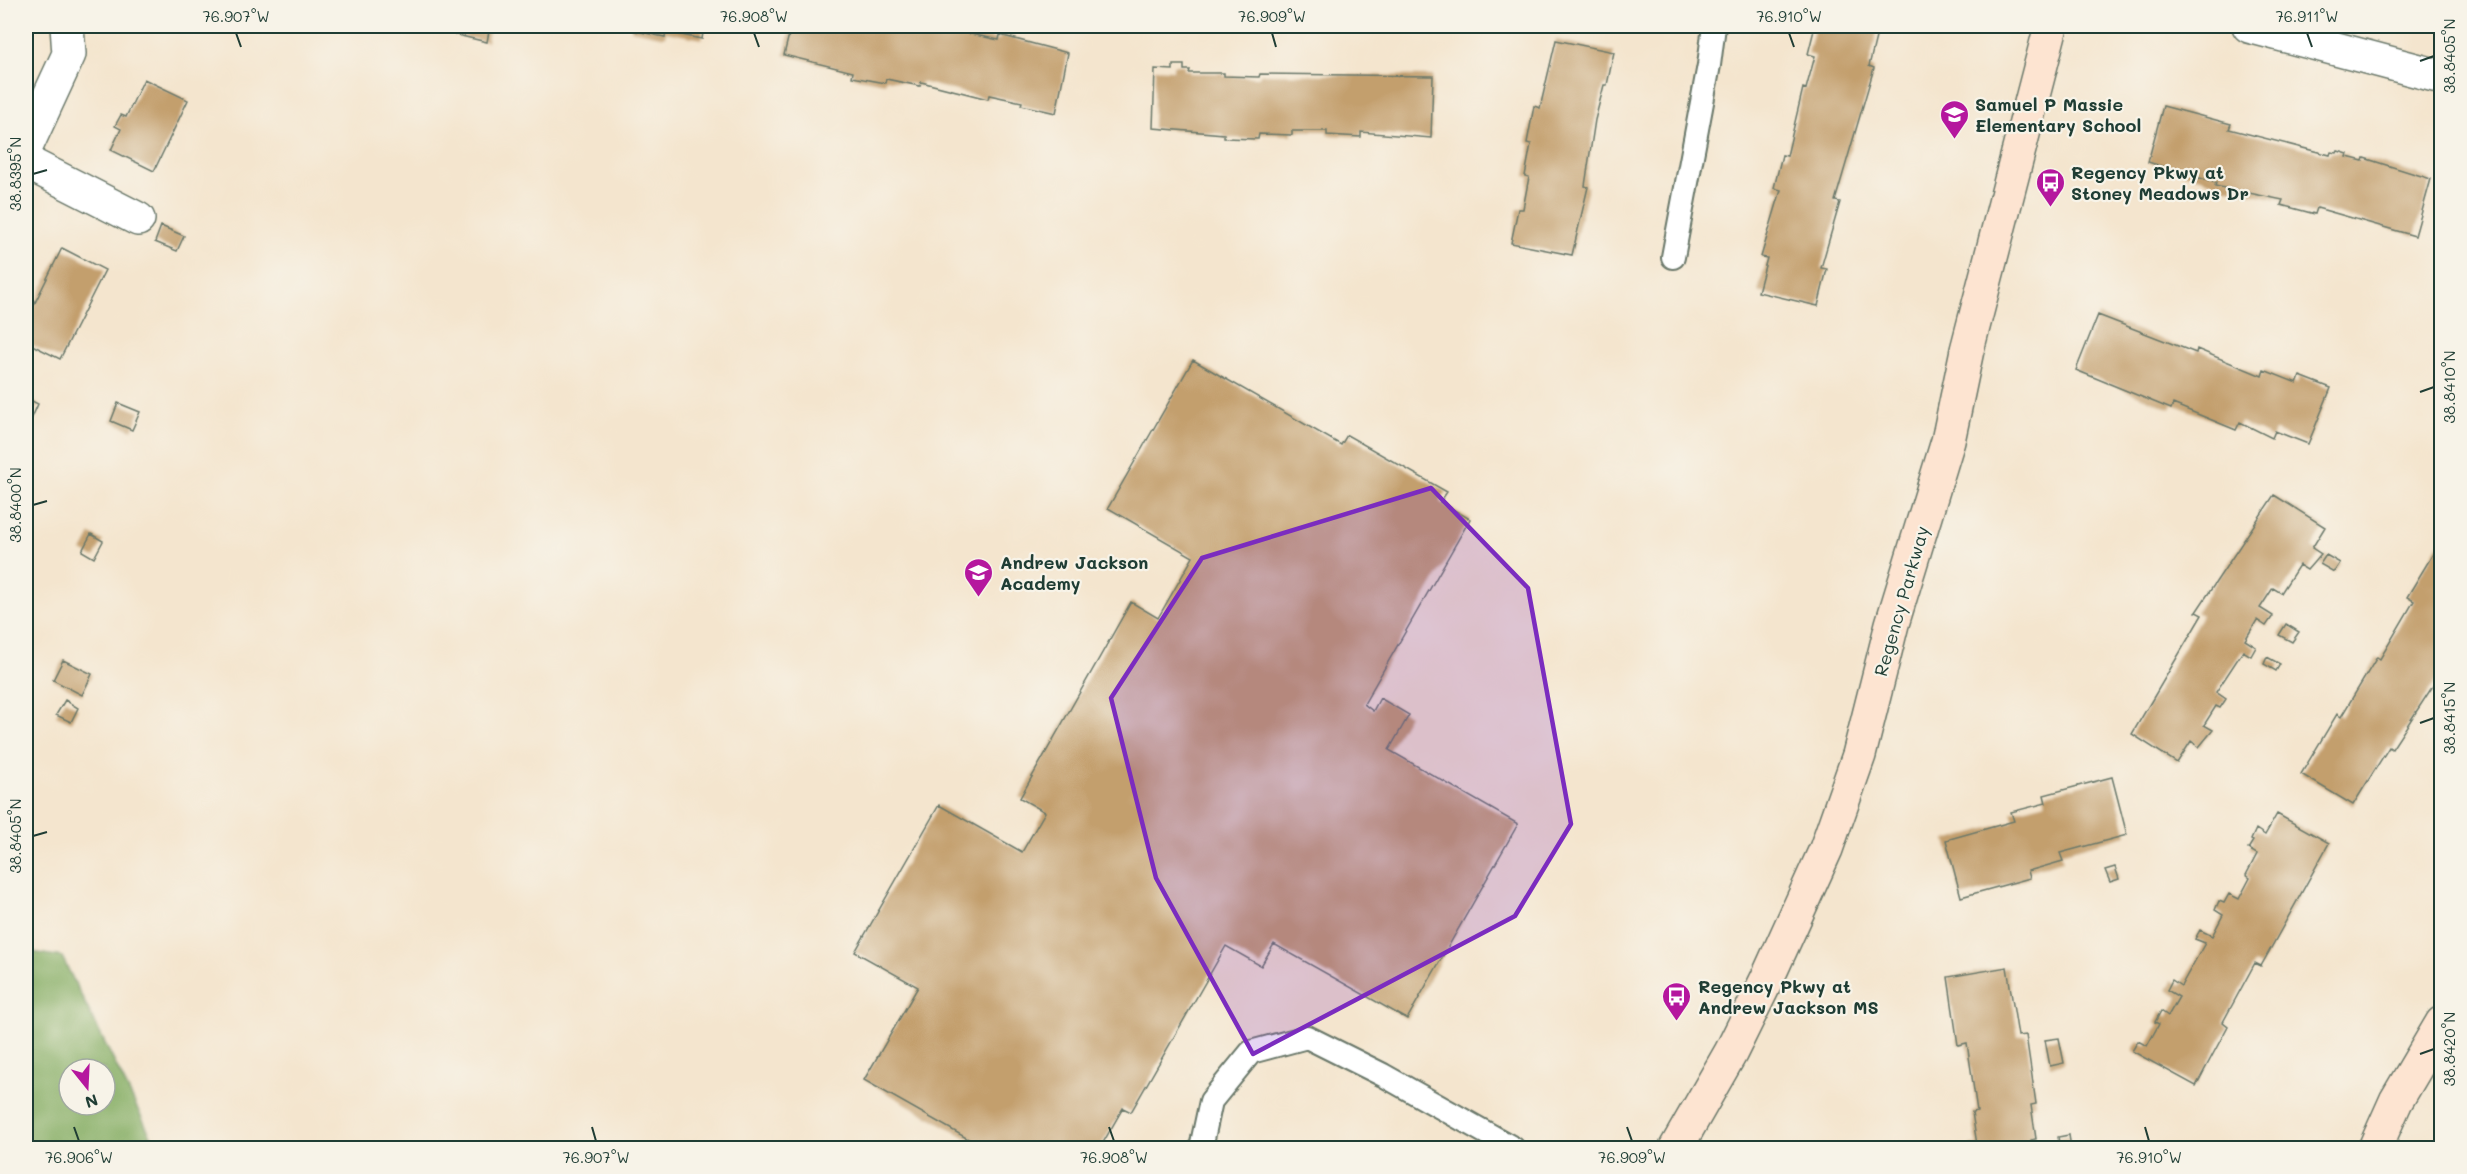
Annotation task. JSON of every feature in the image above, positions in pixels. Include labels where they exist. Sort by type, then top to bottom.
[{"type":"street","points":[[26,147],[69,54],[67,26]]},
{"type":"street","name":"Regency Parkway","points":[[1676,1149],[1731,1052],[1767,979],[1826,849],[1859,755],[1892,624],[1948,441],[1967,350],[2051,26]]},
{"type":"street","points":[[2249,26],[2442,77]]},
{"type":"street","points":[[26,162],[138,219]]},
{"type":"street","points":[[2375,1149],[2396,1101],[2442,1023]]},
{"type":"lane","points":[[1673,257],[1709,65],[1714,26]]},
{"type":"lane","points":[[1201,1149],[1211,1101],[1251,1052],[1307,1037],[1383,1075],[1513,1149]]},
{"type":"highlighted area","points":[[1431,488],[1528,588],[1571,824],[1515,916],[1253,1054],[1156,878],[1111,698],[1202,558]]},
{"type":"green space","points":[[26,951],[62,957],[112,1057],[57,1057],[57,1117],[117,1117],[117,1068],[157,1148],[26,1148]]},
{"type":"building","points":[[427,26],[490,26],[487,42],[427,28]]},
{"type":"building","points":[[632,26],[704,26],[702,39],[666,32],[665,37],[631,30]]},
{"type":"building","points":[[791,26],[949,26],[967,29],[966,33],[999,40],[1000,35],[1068,53],[1056,113],[1021,105],[1022,102],[989,95],[988,99],[921,82],[920,86],[886,79],[885,83],[852,77],[853,72],[784,55]]},
{"type":"building","points":[[1815,26],[1846,26],[1877,33],[1869,66],[1874,68],[1835,201],[1840,202],[1821,268],[1827,269],[1818,306],[1758,292],[1767,258],[1761,257],[1781,190],[1774,188],[1782,155],[1787,156],[1803,88],[1806,89],[1815,56],[1808,54]]},
{"type":"building","points":[[1556,40],[1614,52],[1607,85],[1604,85],[1595,120],[1585,186],[1588,187],[1572,255],[1511,243],[1518,209],[1523,209],[1529,177],[1525,176],[1531,144],[1527,143],[1534,106],[1540,108]]},
{"type":"building","points":[[1173,65],[1184,65],[1184,70],[1190,70],[1189,73],[1224,73],[1224,76],[1259,77],[1260,74],[1433,76],[1431,138],[1361,132],[1361,137],[1327,135],[1327,131],[1292,131],[1292,135],[1259,134],[1258,139],[1224,138],[1224,134],[1153,128],[1155,69],[1173,70]]},
{"type":"building","points":[[144,79],[188,100],[154,171],[111,150],[121,129],[115,126],[121,115],[126,117]]},
{"type":"building","points":[[2163,106],[2231,124],[2229,129],[2330,155],[2331,152],[2337,153],[2338,151],[2348,154],[2347,157],[2363,161],[2364,158],[2431,179],[2415,236],[2317,208],[2315,214],[2281,205],[2283,200],[2215,186],[2216,183],[2148,162]]},
{"type":"building","points":[[161,226],[184,236],[177,251],[155,242]]},
{"type":"building","points":[[62,248],[105,270],[60,359],[26,342],[26,321]]},
{"type":"building","points":[[2098,315],[2196,353],[2197,349],[2262,376],[2264,370],[2297,383],[2300,376],[2331,388],[2308,444],[2275,431],[2272,438],[2240,422],[2236,430],[2173,404],[2171,409],[2076,370]]},
{"type":"building","points":[[1193,360],[1341,445],[1347,435],[1447,492],[1440,502],[1470,519],[1364,704],[1373,711],[1380,698],[1409,715],[1389,750],[1518,824],[1407,1019],[1274,944],[1261,966],[1226,946],[1131,1112],[1123,1108],[1100,1148],[984,1148],[864,1080],[918,987],[855,952],[939,805],[1022,852],[1045,812],[1020,798],[1131,602],[1158,618],[1193,557],[1108,508]]},
{"type":"building","points":[[26,398],[38,404],[26,431]]},
{"type":"building","points":[[118,403],[140,412],[132,430],[111,421]]},
{"type":"building","points":[[2274,495],[2325,527],[2312,548],[2321,554],[2307,570],[2299,565],[2281,593],[2273,588],[2260,608],[2273,616],[2266,626],[2257,620],[2245,640],[2256,647],[2251,656],[2243,651],[2216,692],[2226,699],[2220,708],[2216,706],[2204,725],[2213,730],[2199,747],[2191,741],[2177,763],[2132,734],[2202,615],[2196,612]]},
{"type":"building","points":[[91,534],[103,541],[94,558],[82,551]]},
{"type":"building","points":[[2442,539],[2442,672],[2392,749],[2389,747],[2353,805],[2301,774],[2337,714],[2341,717],[2377,657],[2380,659],[2414,601],[2407,597]]},
{"type":"building","points":[[2326,555],[2340,563],[2334,572],[2320,564]]},
{"type":"building","points":[[2286,624],[2299,632],[2292,642],[2279,635]]},
{"type":"building","points":[[2267,657],[2280,664],[2276,671],[2264,664]]},
{"type":"building","points":[[63,660],[92,674],[82,695],[53,680]]},
{"type":"building","points":[[65,700],[78,708],[71,722],[56,715]]},
{"type":"building","points":[[2112,777],[2127,835],[2060,853],[2063,861],[2028,871],[2030,878],[1961,897],[1946,840],[2014,821],[2011,812],[2046,803],[2044,795]]},
{"type":"building","points":[[2277,814],[2329,843],[2261,966],[2255,963],[2223,1022],[2228,1026],[2196,1086],[2132,1051],[2138,1041],[2147,1046],[2159,1024],[2155,1022],[2161,1011],[2168,1016],[2179,997],[2167,990],[2172,980],[2181,986],[2205,943],[2195,939],[2200,930],[2212,936],[2223,915],[2215,910],[2219,901],[2224,903],[2229,894],[2239,899],[2250,878],[2246,875],[2257,854],[2248,849],[2253,841],[2251,840],[2256,829],[2265,835]]},
{"type":"building","points":[[2115,867],[2119,879],[2110,882],[2105,870]]},
{"type":"building","points":[[2007,967],[2018,1036],[2026,1035],[2036,1104],[2031,1105],[2036,1139],[2031,1140],[2032,1148],[1971,1148],[1970,1145],[1977,1145],[1972,1112],[1977,1111],[1967,1043],[1958,1045],[1948,977]]},
{"type":"building","points":[[2059,1038],[2064,1063],[2050,1066],[2045,1040]]},
{"type":"building","points":[[2069,1135],[2071,1148],[2060,1148],[2058,1137]]},
{"type":"place","name":"Samuel P Massie Elementary School","points":[[1954,140]]},
{"type":"place","name":"Regency Pkwy at Stoney Meadows Dr","points":[[2050,208]]},
{"type":"place","name":"Andrew Jackson Academy","points":[[979,598]]},
{"type":"place","name":"Regency Pkwy at Andrew Jackson MS","points":[[1677,1022]]}]
